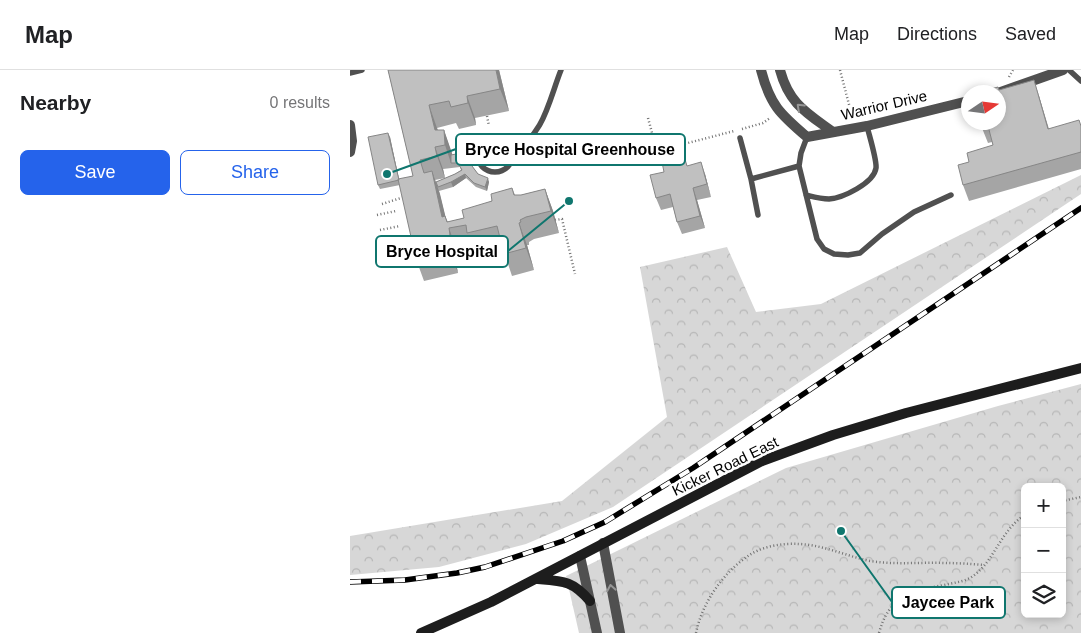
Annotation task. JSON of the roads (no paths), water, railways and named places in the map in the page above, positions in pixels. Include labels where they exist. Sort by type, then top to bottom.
[{"type":"main road","name":"Kicker Road East","points":[[427,632],[538,579],[603,543],[762,461],[906,413],[1081,368]]},
{"type":"main road","points":[[538,579],[564,581],[581,591],[590,602]]},
{"type":"street","points":[[760,70],[773,105],[807,137]]},
{"type":"street","points":[[780,70],[782,78],[799,107],[833,132]]},
{"type":"street","points":[[1006,90],[1063,70]]},
{"type":"street","name":"Warrior Drive","points":[[807,137],[867,126],[961,103]]},
{"type":"street","points":[[350,125],[352,141],[350,152]]},
{"type":"street","points":[[603,543],[620,633]]},
{"type":"street","points":[[580,556],[597,633]]},
{"type":"lane","points":[[350,73],[362,70]]},
{"type":"lane","points":[[513,151],[531,139],[539,128],[561,70]]},
{"type":"lane","points":[[1069,70],[1081,81]]},
{"type":"lane","points":[[806,195],[832,199],[856,189],[870,178],[876,168],[867,126]]},
{"type":"lane","points":[[490,137],[501,137],[507,140],[513,151],[513,157],[508,167],[497,172],[492,172],[482,166],[477,155],[480,144],[490,137]]},
{"type":"lane","points":[[807,137],[800,153],[799,166],[818,239],[824,249],[834,254],[848,255],[860,253],[882,234],[914,212],[951,195]]},
{"type":"lane","points":[[740,138],[758,215]]},
{"type":"lane","points":[[751,179],[799,166]]},
{"type":"railway","points":[[350,582],[405,580],[485,567],[563,541],[605,522],[693,468],[1081,208]]},
{"type":"place","name":"Bryce Hospital Greenhouse","points":[[387,174]]},
{"type":"place","name":"Bryce Hospital","points":[[569,201]]},
{"type":"place","name":"Jaycee Park","points":[[841,531]]}]
